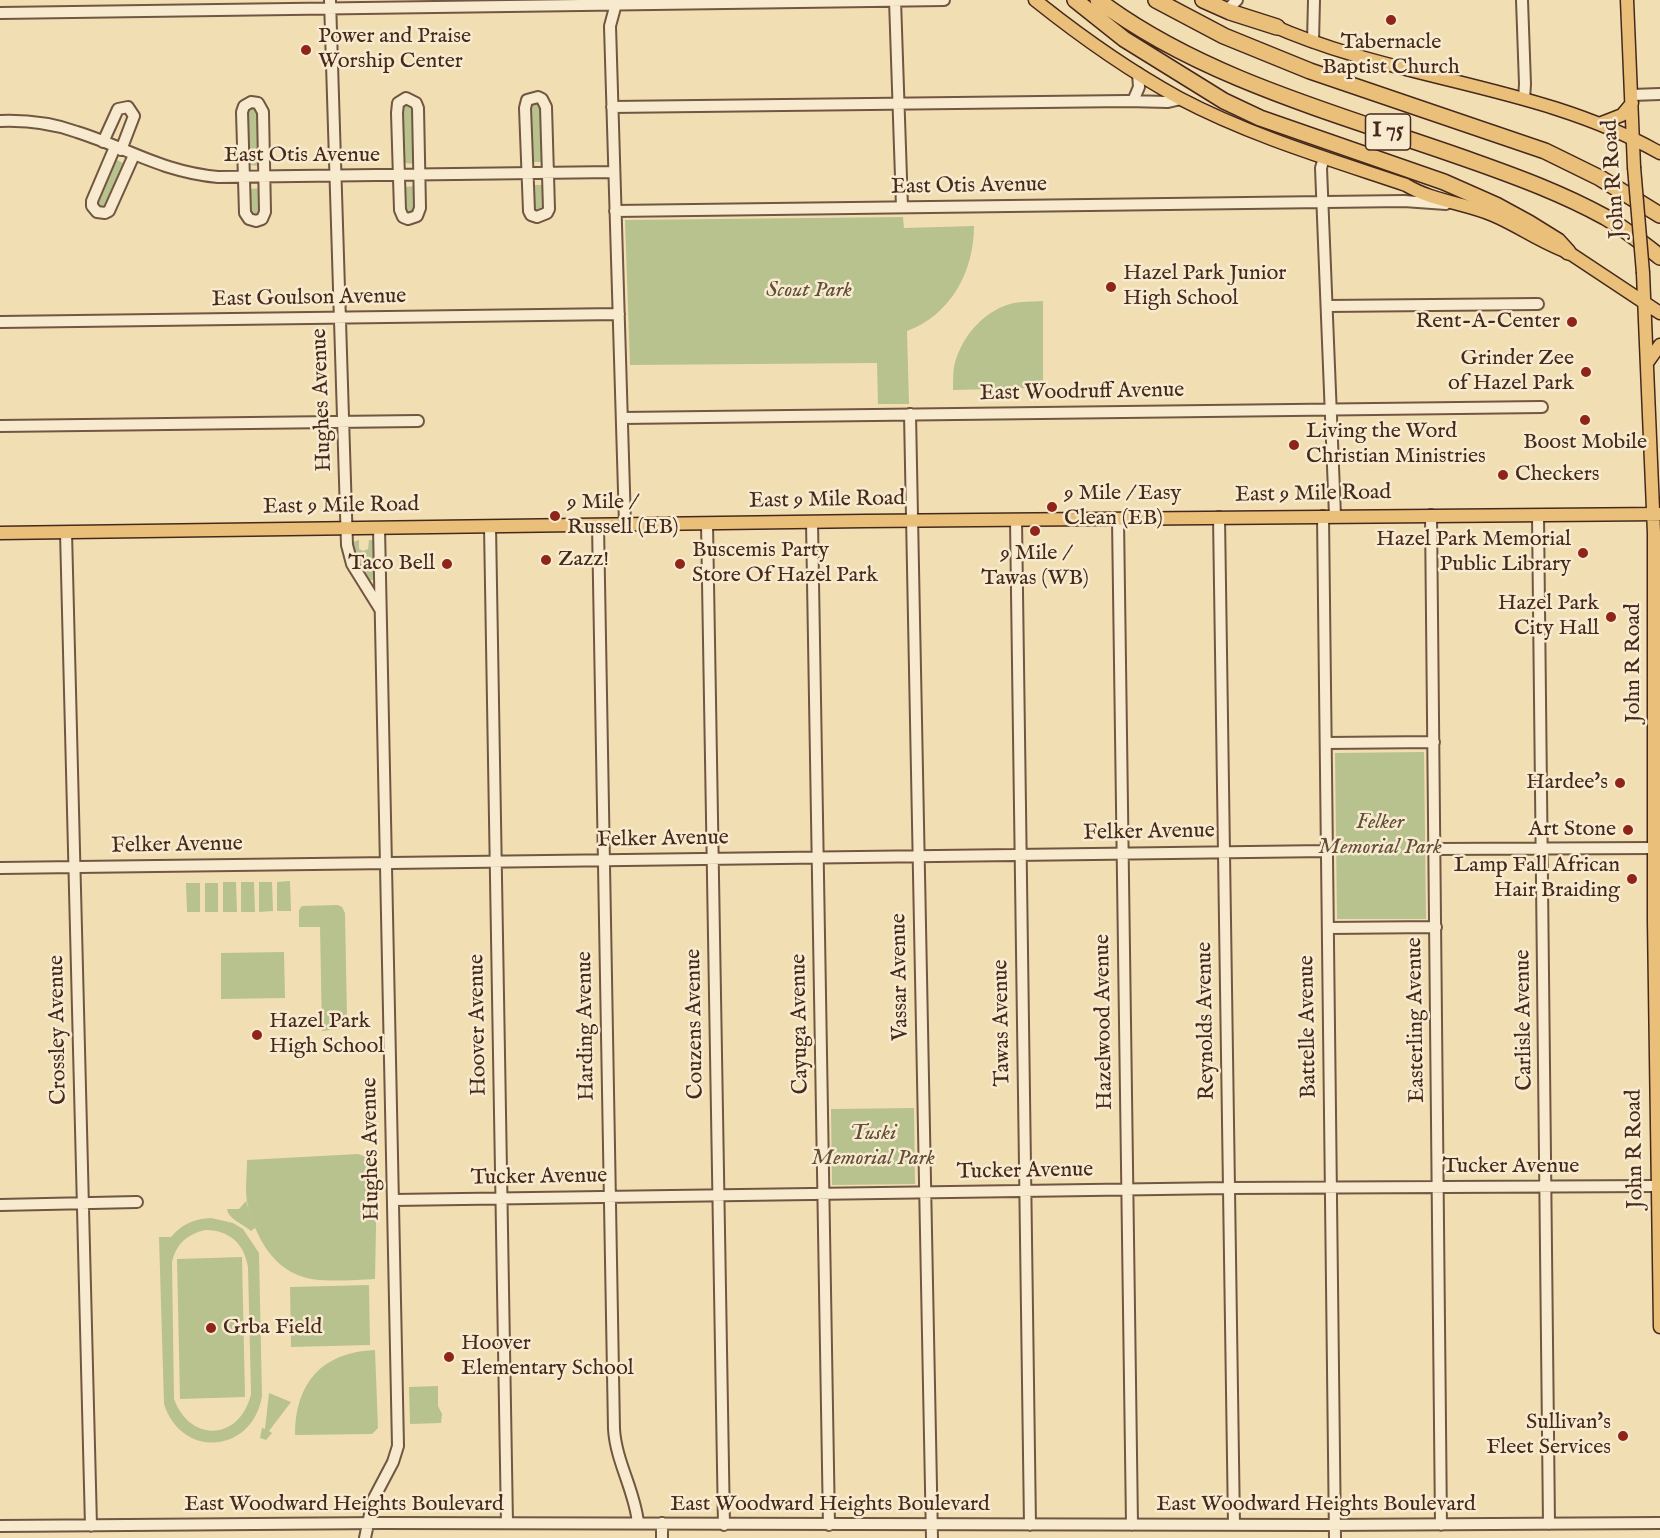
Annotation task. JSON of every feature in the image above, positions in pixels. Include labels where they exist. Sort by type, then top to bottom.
[{"type":"highway","points":[[1075,0],[1124,39],[1233,105],[1260,118],[1444,182],[1529,223],[1558,241],[1568,252]]},
{"type":"highway","name":"I 75","points":[[1098,0],[1157,39],[1227,72],[1557,193],[1606,218],[1660,257]]},
{"type":"highway","name":"I 75","points":[[1156,0],[1224,36],[1273,56],[1330,78],[1545,151],[1600,178],[1660,215]]},
{"type":"highway","points":[[1203,0],[1230,12],[1277,27]]},
{"type":"main road","points":[[1035,0],[1078,34],[1181,99],[1260,135],[1492,215],[1521,228],[1553,247],[1568,252],[1660,313]]},
{"type":"main road","name":"John R Road","points":[[1628,0],[1632,140],[1643,273],[1657,514],[1654,848],[1657,911],[1660,1327]]},
{"type":"main road","points":[[1229,2],[1277,27],[1313,42],[1382,64],[1558,108],[1599,124],[1660,153]]},
{"type":"main road","points":[[1599,124],[1622,115],[1632,99]]},
{"type":"main road","points":[[1647,363],[1660,345]]},
{"type":"main road","name":"East 9 Mile Road","points":[[0,533],[1219,517],[1657,514]]},
{"type":"street","points":[[895,0],[902,207]]},
{"type":"street","points":[[0,13],[330,4],[944,0]]},
{"type":"street","points":[[1313,42],[1314,0]]},
{"type":"street","points":[[1522,0],[1524,99]]},
{"type":"street","points":[[617,2],[610,27],[625,524]]},
{"type":"street","name":"Hughes Avenue","points":[[330,4],[346,528],[352,564],[381,610]]},
{"type":"street","points":[[1133,101],[1139,87],[1138,73]]},
{"type":"street","points":[[1632,99],[1660,94]]},
{"type":"street","points":[[538,97],[542,99],[546,107],[549,209],[547,213],[537,217],[531,215],[529,211],[527,173],[525,104],[530,98],[538,97]]},
{"type":"street","points":[[406,98],[416,103],[418,108],[419,213],[408,219],[401,213],[399,175],[397,108],[406,98]]},
{"type":"street","points":[[612,107],[1168,102],[1181,99]]},
{"type":"street","points":[[251,102],[258,103],[263,112],[266,212],[262,219],[256,221],[249,219],[245,213],[244,177],[242,112],[244,106],[251,102]]},
{"type":"street","points":[[103,142],[115,112],[121,107],[128,106],[133,113],[133,120],[92,201],[92,206],[97,212],[105,213],[112,206],[134,155]]},
{"type":"street","name":"East Otis Avenue","points":[[0,121],[42,123],[79,132],[134,155],[177,170],[205,176],[614,172]]},
{"type":"street","name":"Battelle Avenue","points":[[1324,158],[1321,168],[1332,410],[1326,743],[1335,1538]]},
{"type":"street","points":[[1323,202],[1331,199],[1410,197],[1411,188]]},
{"type":"street","points":[[1411,188],[1431,203]]},
{"type":"street","points":[[1323,202],[1431,203],[1469,206]]},
{"type":"street","name":"East Otis Avenue","points":[[615,211],[1323,202]]},
{"type":"street","points":[[1328,306],[1538,303]]},
{"type":"street","name":"East Goulson Avenue","points":[[0,322],[619,314]]},
{"type":"street","name":"East Woodruff Avenue","points":[[622,418],[1542,406]]},
{"type":"street","name":"Vassar Avenue","points":[[910,414],[932,1538]]},
{"type":"street","points":[[0,426],[418,421]]},
{"type":"street","name":"Easterling Avenue","points":[[1431,515],[1441,1525]]},
{"type":"street","name":"Carlisle Avenue","points":[[1538,515],[1549,1524]]},
{"type":"street","name":"Reynolds Avenue","points":[[1219,517],[1233,1525]]},
{"type":"street","name":"Hazelwood Avenue","points":[[1118,519],[1132,1525]]},
{"type":"street","name":"Tawas Avenue","points":[[1016,520],[1029,1525]]},
{"type":"street","name":"Cayuga Avenue","points":[[812,522],[829,1525]]},
{"type":"street","name":"Couzens Avenue","points":[[707,524],[724,1525]]},
{"type":"street","name":"Harding Avenue","points":[[598,525],[614,1436],[638,1523]]},
{"type":"street","name":"Hoover Avenue","points":[[490,526],[507,1523]]},
{"type":"street","name":"Hughes Avenue","points":[[365,1538],[378,1488],[393,1462],[398,1446],[379,528]]},
{"type":"street","name":"Crossley Avenue","points":[[66,532],[91,1526]]},
{"type":"street","points":[[1326,743],[1434,742]]},
{"type":"street","points":[[1435,849],[1654,848]]},
{"type":"street","name":"Felker Avenue","points":[[0,868],[1327,851]]},
{"type":"street","points":[[1328,928],[1436,927]]},
{"type":"street","name":"Tucker Avenue","points":[[393,1200],[1229,1188],[1658,1186]]},
{"type":"street","points":[[0,1205],[137,1202]]},
{"type":"street","name":"East Woodward Heights Boulevard","points":[[0,1526],[369,1523],[1441,1525],[1660,1523]]},
{"type":"street","points":[[662,1523],[662,1538]]},
{"type":"green space","points":[[537,102],[541,105],[543,162],[532,162],[530,108],[531,104]]},
{"type":"green space","points":[[405,104],[412,106],[413,109],[415,164],[404,163],[402,109]]},
{"type":"green space","points":[[250,106],[258,109],[260,166],[249,165],[247,111]]},
{"type":"green space","points":[[115,159],[125,164],[105,208],[101,208],[97,201]]},
{"type":"green space","points":[[532,185],[544,185],[544,210],[535,212],[533,209]]},
{"type":"green space","points":[[415,186],[416,212],[407,214],[404,187]]},
{"type":"green space","points":[[261,188],[260,215],[253,216],[250,189]]},
{"type":"green space","name":"Scout Park","points":[[903,217],[904,228],[974,226],[970,259],[957,289],[948,303],[936,314],[923,324],[907,331],[909,404],[878,404],[877,363],[630,365],[625,220]]},
{"type":"green space","points":[[1043,301],[1043,380],[1047,387],[1040,391],[1034,388],[953,390],[954,370],[961,346],[982,320],[990,313],[1010,304]]},
{"type":"green space","points":[[359,540],[359,549],[363,551],[368,549],[369,540],[373,540],[375,577],[373,580],[369,580],[358,562],[353,542]]},
{"type":"green space","name":"Felker Memorial Park","points":[[1424,752],[1426,919],[1337,919],[1335,753]]},
{"type":"green space","points":[[290,881],[291,911],[277,911],[277,882]]},
{"type":"green space","points":[[223,882],[236,882],[237,912],[223,912]]},
{"type":"green space","points":[[241,882],[254,882],[255,912],[241,912]]},
{"type":"green space","points":[[259,882],[272,882],[273,911],[259,912]]},
{"type":"green space","points":[[186,883],[200,883],[200,912],[187,912]]},
{"type":"green space","points":[[205,883],[218,883],[218,912],[205,912]]},
{"type":"green space","points":[[338,905],[345,913],[347,1017],[339,1029],[322,1031],[320,927],[299,927],[299,910],[302,906]]},
{"type":"green space","points":[[284,952],[285,998],[221,999],[221,953]]},
{"type":"green space","name":"Tuski Memorial Park","points":[[914,1108],[915,1184],[832,1185],[831,1109]]},
{"type":"green space","points":[[358,1154],[371,1162],[377,1176],[375,1279],[335,1281],[311,1279],[286,1269],[268,1251],[250,1215],[246,1197],[247,1160]]},
{"type":"green space","points":[[246,1201],[255,1228],[251,1231],[233,1219],[227,1209],[239,1209]]},
{"type":"green space","points":[[211,1218],[233,1223],[243,1229],[259,1253],[262,1396],[256,1415],[245,1429],[232,1438],[216,1442],[201,1441],[186,1434],[173,1422],[164,1404],[159,1237],[171,1237],[184,1226]],"holes":[[[205,1230],[228,1235],[239,1245],[248,1267],[251,1394],[245,1410],[237,1421],[226,1428],[214,1431],[202,1429],[191,1423],[181,1413],[174,1399],[172,1262],[179,1245],[188,1237]]]},
{"type":"green space","name":"Grba Field","points":[[242,1257],[245,1397],[180,1399],[177,1259]]},
{"type":"green space","points":[[369,1285],[370,1345],[291,1347],[290,1287]]},
{"type":"green space","points":[[375,1350],[378,1428],[372,1434],[295,1435],[300,1400],[315,1374],[326,1364],[340,1357]]},
{"type":"green space","points":[[438,1386],[441,1423],[410,1424],[409,1387]]},
{"type":"green space","points":[[269,1393],[291,1402],[269,1431],[272,1433],[266,1440],[260,1438],[262,1428],[265,1429]]},
{"type":"place","name":"Tabernacle Baptist Church","points":[[1391,20]]},
{"type":"place","name":"Power and Praise Worship Center","points":[[306,50]]},
{"type":"place","name":"Hazel Park Junior High School","points":[[1111,287]]},
{"type":"place","name":"Rent-A-Center","points":[[1572,322]]},
{"type":"place","name":"Grinder Zee of Hazel Park","points":[[1586,372]]},
{"type":"place","name":"Boost Mobile","points":[[1585,420]]},
{"type":"place","name":"Living the Word Christian Ministries","points":[[1294,445]]},
{"type":"place","name":"Checkers","points":[[1503,475]]},
{"type":"place","name":"9 Mile / Easy Clean (EB)","points":[[1052,507]]},
{"type":"place","name":"9 Mile / Russell (EB)","points":[[555,516]]},
{"type":"place","name":"9 Mile / Tawas (WB)","points":[[1035,531]]},
{"type":"place","name":"Hazel Park Memorial Public Library","points":[[1583,553]]},
{"type":"place","name":"Zazz!","points":[[546,560]]},
{"type":"place","name":"Taco Bell","points":[[447,564]]},
{"type":"place","name":"Buscemis Party Store Of Hazel Park","points":[[680,564]]},
{"type":"place","name":"Hazel Park City Hall","points":[[1611,617]]},
{"type":"place","name":"Hardee's","points":[[1620,783]]},
{"type":"place","name":"Art Stone","points":[[1628,830]]},
{"type":"place","name":"Lamp Fall African Hair Braiding","points":[[1632,879]]},
{"type":"place","name":"Hazel Park High School","points":[[257,1035]]},
{"type":"place","name":"Grba Field","points":[[211,1328]]},
{"type":"place","name":"Hoover Elementary School","points":[[449,1357]]},
{"type":"place","name":"Sullivan's Fleet Services","points":[[1623,1436]]}]
